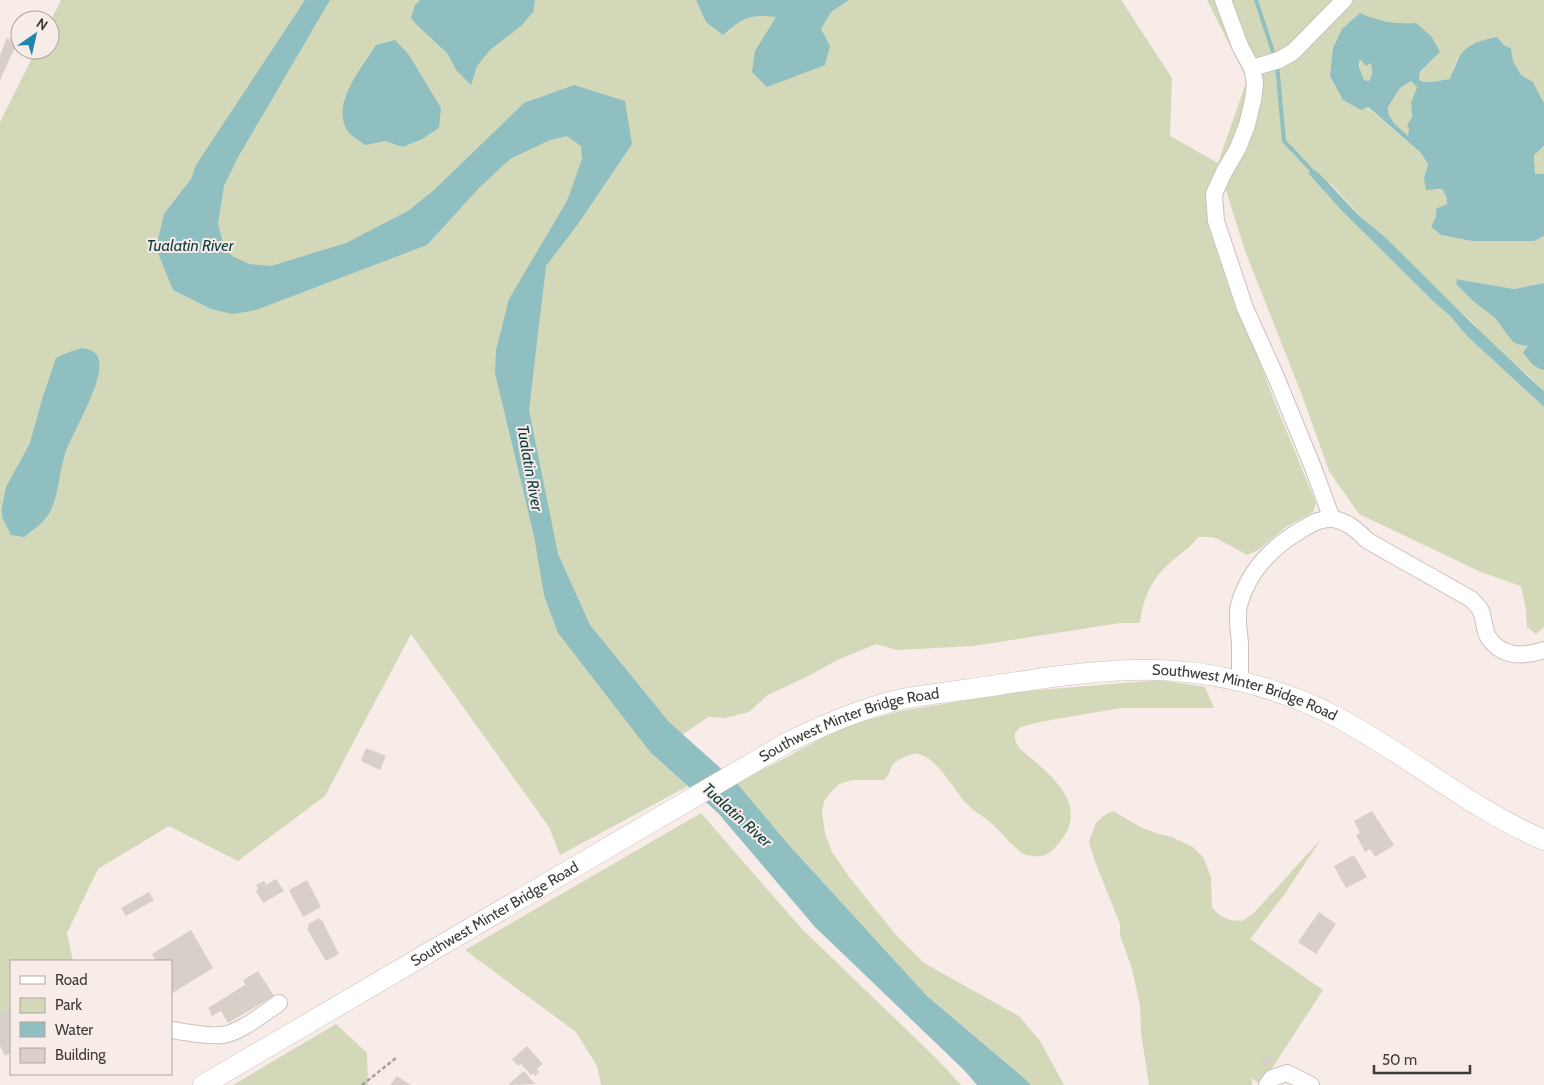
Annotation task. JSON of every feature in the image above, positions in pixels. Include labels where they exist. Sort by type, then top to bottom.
[{"type":"main road","name":"Southwest Minter Bridge Road","points":[[203,1085],[767,754],[830,722],[902,699],[1013,682],[1103,671],[1178,671],[1217,676],[1287,695],[1335,716],[1498,818],[1544,840]]},
{"type":"lane","points":[[1222,0],[1240,46],[1252,68],[1255,83],[1247,125],[1238,148],[1214,194],[1216,221],[1245,308],[1276,377],[1332,519]]},
{"type":"lane","points":[[1252,68],[1279,60],[1293,52],[1344,0]]},
{"type":"lane","points":[[1240,682],[1239,607],[1247,584],[1270,553],[1286,538],[1317,520],[1332,519],[1348,524],[1368,540],[1471,599],[1480,610],[1488,636],[1500,650],[1515,656],[1544,650]]},
{"type":"lane","points":[[172,1030],[222,1035],[232,1032],[279,1003]]},
{"type":"lane","points":[[1267,1085],[1272,1078],[1287,1073],[1310,1085]]},
{"type":"path","points":[[362,1085],[396,1058]]},
{"type":"green space","points":[[61,0],[1121,0],[1172,78],[1170,136],[1218,163],[1247,80],[1207,0],[1544,0],[1544,103],[1533,82],[1521,75],[1513,61],[1511,48],[1505,46],[1497,37],[1457,58],[1450,79],[1426,82],[1419,80],[1420,73],[1440,52],[1416,23],[1387,22],[1360,14],[1340,34],[1334,47],[1330,76],[1421,153],[1428,164],[1424,178],[1436,190],[1442,189],[1446,196],[1447,204],[1436,216],[1431,227],[1441,235],[1472,241],[1534,241],[1544,236],[1544,283],[1514,289],[1458,279],[1456,284],[1473,301],[1495,318],[1512,341],[1529,346],[1542,370],[1544,369],[1544,391],[1487,340],[1474,324],[1363,219],[1331,184],[1308,173],[1342,211],[1450,316],[1467,336],[1544,407],[1544,627],[1536,634],[1527,627],[1521,586],[1481,572],[1359,514],[1329,471],[1303,398],[1244,248],[1218,164],[1206,196],[1209,226],[1275,403],[1316,503],[1313,512],[1286,527],[1258,550],[1247,555],[1218,539],[1198,537],[1165,567],[1154,581],[1143,605],[1140,623],[1120,623],[973,646],[897,650],[876,644],[837,660],[768,695],[749,712],[725,718],[708,717],[653,755],[688,786],[560,855],[549,827],[411,634],[325,796],[238,861],[169,826],[98,869],[67,933],[73,960],[10,960],[10,1037],[0,1031],[0,122],[31,60],[60,60],[60,10],[56,10]]},
{"type":"green space","points":[[1361,60],[1370,63],[1372,75],[1369,81],[1364,80],[1362,75],[1359,64]]},
{"type":"green space","points":[[1411,81],[1417,87],[1411,104],[1412,117],[1408,137],[1394,123],[1388,113],[1388,107],[1400,88]]},
{"type":"green space","points":[[1544,146],[1544,174],[1535,174],[1534,155]]},
{"type":"green space","points":[[1160,680],[1205,687],[1214,708],[1121,708],[1039,722],[1021,727],[1015,733],[1015,740],[1019,748],[1061,788],[1068,800],[1071,812],[1069,825],[1062,839],[1054,849],[1045,855],[1030,856],[1019,851],[991,823],[969,807],[936,765],[921,755],[913,754],[895,762],[884,780],[853,780],[839,784],[824,802],[822,812],[825,833],[832,852],[850,878],[896,935],[924,963],[1019,1016],[1040,1041],[1064,1085],[1031,1085],[927,996],[788,844],[736,782],[774,764],[844,726],[901,711],[1015,692]]},
{"type":"green space","points":[[1113,811],[1142,828],[1172,837],[1193,847],[1203,857],[1211,877],[1212,907],[1218,914],[1229,920],[1242,921],[1254,913],[1321,839],[1284,895],[1250,939],[1323,990],[1261,1085],[1252,1078],[1252,1085],[1149,1085],[1141,1033],[1140,1005],[1132,969],[1120,935],[1120,924],[1089,842],[1096,823],[1106,814]]},
{"type":"green space","points":[[701,813],[801,928],[939,1061],[961,1085],[601,1085],[597,1066],[576,1032],[465,950]]},
{"type":"green space","points":[[336,1024],[367,1053],[368,1085],[233,1085]]},
{"type":"water","name":"Tualatin River","points":[[305,0],[330,0],[237,159],[224,186],[218,223],[224,247],[232,256],[249,264],[271,266],[346,243],[408,211],[434,190],[524,103],[574,85],[625,101],[632,144],[578,224],[546,266],[529,410],[558,554],[590,625],[669,722],[736,782],[788,844],[927,996],[1031,1085],[977,1085],[964,1070],[815,927],[718,813],[651,753],[558,633],[544,595],[534,536],[495,373],[496,350],[509,299],[567,201],[582,159],[581,146],[567,136],[550,140],[510,159],[479,188],[427,245],[256,310],[233,314],[211,309],[173,290],[156,248],[164,214],[191,179],[196,165]]},
{"type":"water","points":[[420,0],[535,0],[533,12],[521,26],[490,50],[477,66],[471,85],[457,71],[447,53],[411,18],[415,5]]},
{"type":"water","points":[[696,0],[849,0],[831,12],[821,29],[830,46],[825,65],[767,87],[752,72],[755,51],[776,17],[759,16],[747,18],[723,35],[706,22]]},
{"type":"water","points":[[1360,13],[1387,22],[1416,23],[1432,37],[1440,52],[1420,72],[1419,80],[1426,82],[1450,79],[1463,52],[1478,42],[1497,37],[1505,46],[1511,48],[1513,61],[1521,75],[1533,82],[1544,103],[1544,146],[1534,155],[1535,174],[1544,174],[1544,236],[1534,241],[1472,241],[1441,235],[1431,227],[1436,216],[1436,209],[1447,204],[1446,196],[1442,189],[1426,190],[1424,178],[1428,164],[1421,153],[1368,107],[1361,110],[1343,100],[1330,76],[1333,48],[1342,29]],"holes":[[[1361,60],[1366,66],[1370,63],[1371,65],[1372,74],[1369,81],[1364,80],[1359,67],[1359,61]],[[1411,81],[1417,87],[1411,103],[1412,117],[1407,125],[1409,129],[1408,136],[1394,123],[1388,113],[1388,107],[1400,88]]]},
{"type":"water","points":[[395,40],[409,55],[441,108],[439,128],[422,139],[403,147],[385,141],[365,145],[349,133],[344,122],[345,99],[356,76],[376,45]]},
{"type":"water","points":[[1315,170],[1363,219],[1386,238],[1485,336],[1544,391],[1544,407],[1467,336],[1450,316],[1342,211],[1308,173]]},
{"type":"water","points":[[1457,279],[1514,289],[1544,283],[1544,369],[1542,370],[1533,365],[1523,353],[1528,346],[1512,341],[1495,318],[1473,301],[1456,284]]},
{"type":"water","points":[[82,348],[97,355],[99,366],[98,378],[88,405],[65,454],[54,503],[46,518],[24,537],[11,535],[2,517],[6,487],[30,443],[56,358]]},
{"type":"building","points":[[7,38],[10,40],[10,58],[0,80],[0,55]]},
{"type":"building","points":[[366,748],[386,756],[380,770],[361,761]]},
{"type":"building","points":[[1372,811],[1394,845],[1375,857],[1370,849],[1365,852],[1356,835],[1360,833],[1354,821]]},
{"type":"building","points":[[1354,855],[1367,877],[1346,888],[1334,866]]},
{"type":"building","points":[[276,879],[284,891],[263,903],[256,891],[258,889],[256,885],[264,881],[266,885]]},
{"type":"building","points":[[307,880],[321,907],[303,917],[289,890]]},
{"type":"building","points":[[149,892],[154,900],[126,916],[121,908]]},
{"type":"building","points":[[1319,912],[1336,924],[1316,954],[1298,942]]},
{"type":"building","points":[[319,918],[322,920],[339,954],[326,961],[307,929],[309,927],[308,924]]},
{"type":"building","points":[[191,930],[213,968],[172,993],[172,960],[155,960],[152,954]]},
{"type":"building","points":[[258,971],[274,996],[228,1023],[221,1011],[212,1016],[208,1008],[245,985],[243,980]]},
{"type":"building","points":[[10,1009],[10,1054],[5,1056],[0,1046],[0,1016],[4,1011]]},
{"type":"building","points":[[527,1046],[543,1064],[537,1069],[539,1072],[535,1076],[533,1073],[531,1075],[521,1064],[518,1066],[512,1059]]},
{"type":"building","points":[[1267,1055],[1272,1058],[1267,1066],[1261,1062]]},
{"type":"building","points":[[524,1071],[535,1084],[509,1084]]},
{"type":"building","points":[[397,1076],[411,1085],[390,1085]]},
{"type":"waterway","points":[[1256,0],[1275,58]]},
{"type":"waterway","points":[[1277,64],[1284,141],[1316,175]]}]
